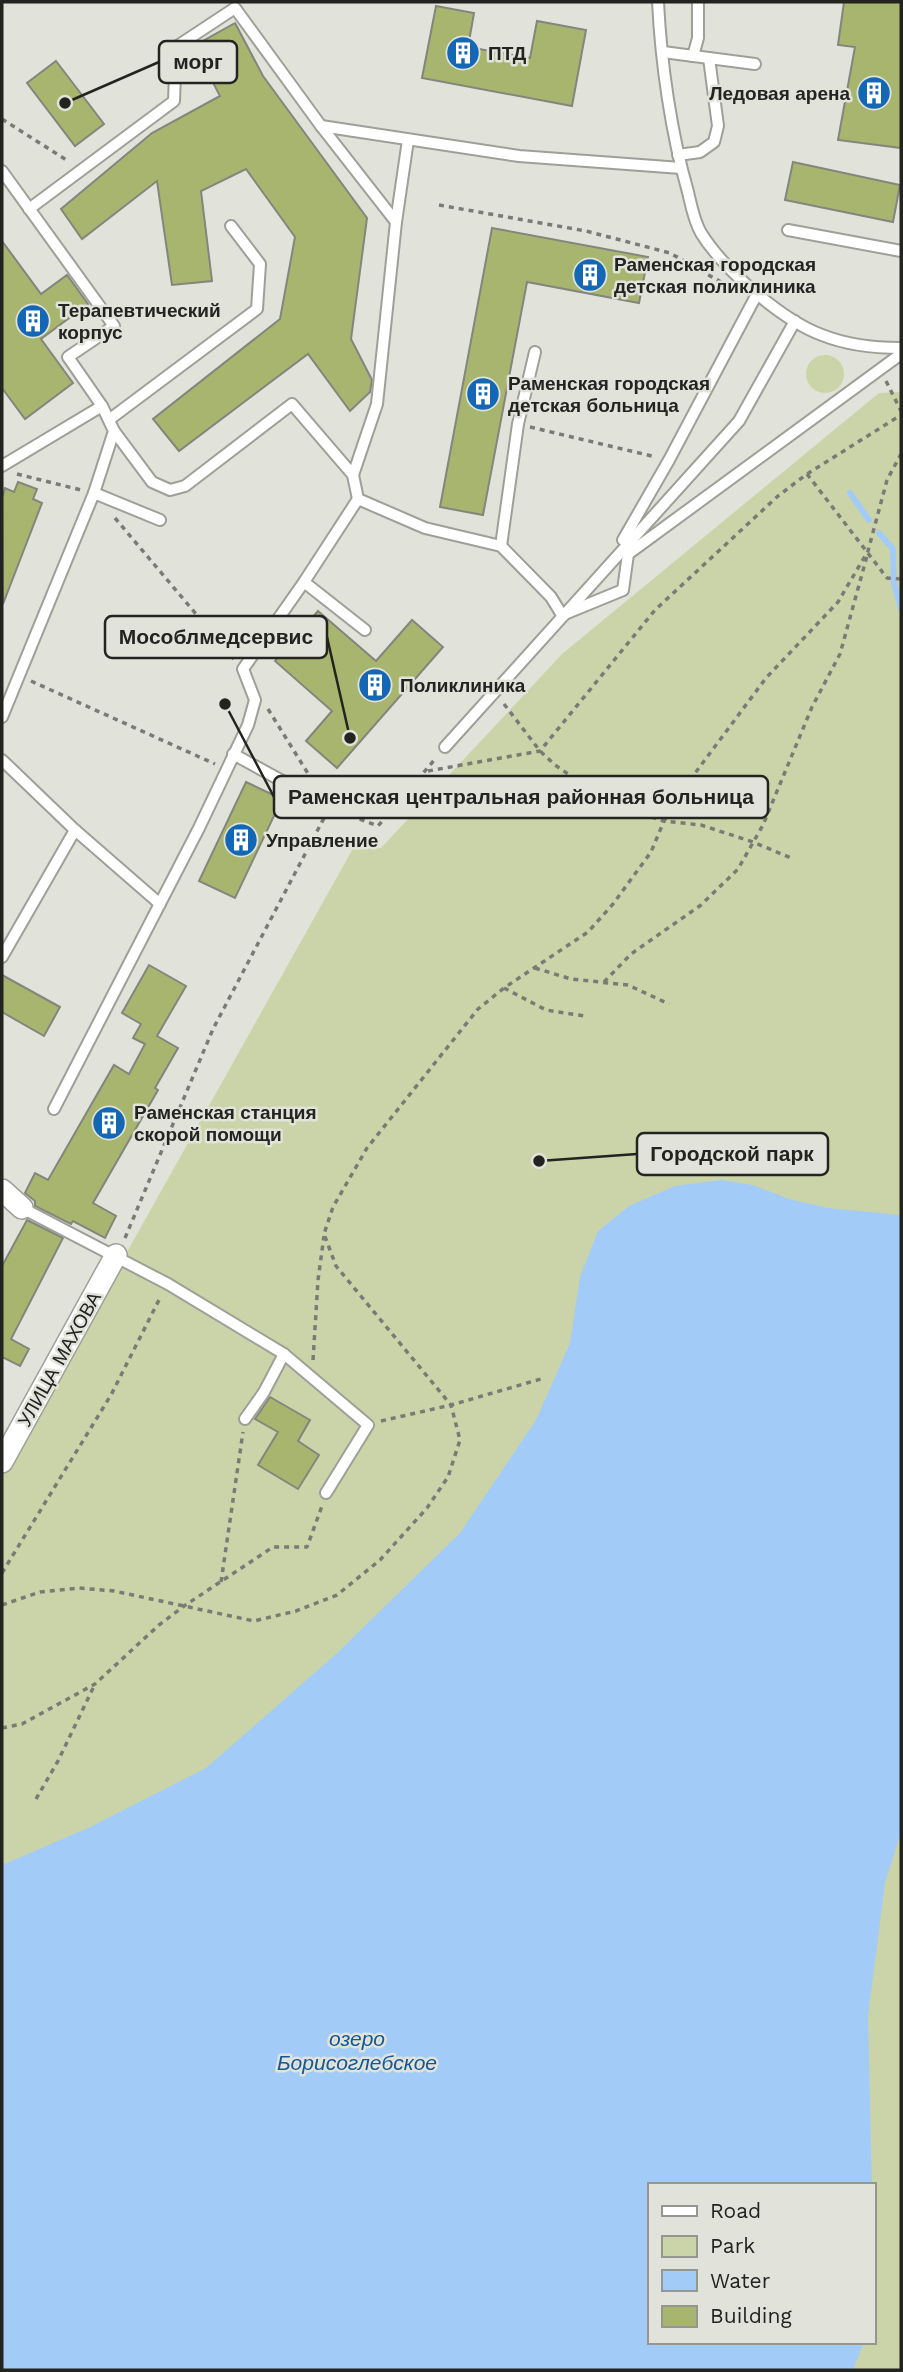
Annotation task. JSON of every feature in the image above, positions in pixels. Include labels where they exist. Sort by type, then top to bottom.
[{"type":"street","points":[[2,1190],[22,1208]]},
{"type":"street","name":"УЛИЦА МАХОВА","points":[[2,1462],[116,1255]]},
{"type":"lane","points":[[659,2],[663,52],[678,155],[700,232],[733,273],[795,321],[823,335],[848,342],[879,348],[901,348]]},
{"type":"lane","points":[[693,56],[698,38],[698,2]]},
{"type":"lane","points":[[29,209],[174,101],[176,47],[235,5],[321,127],[396,222]]},
{"type":"lane","points":[[663,52],[755,64]]},
{"type":"lane","points":[[678,155],[700,152],[714,142],[718,126],[709,58]]},
{"type":"lane","points":[[321,127],[519,156],[681,168]]},
{"type":"lane","points":[[353,475],[377,404],[396,222],[408,140]]},
{"type":"lane","points":[[2,172],[114,327],[68,357],[102,406],[114,431],[152,482],[170,491],[185,485],[292,404],[353,475],[358,499],[243,669],[255,700],[248,725],[160,905],[54,1109]]},
{"type":"lane","points":[[110,419],[257,309],[260,264],[231,226]]},
{"type":"lane","points":[[788,230],[901,251]]},
{"type":"lane","points":[[613,558],[669,460],[757,294]]},
{"type":"lane","points":[[445,747],[739,421],[795,321]]},
{"type":"lane","points":[[501,546],[518,425],[535,352]]},
{"type":"lane","points":[[562,615],[623,590],[628,554],[901,354]]},
{"type":"lane","points":[[2,466],[102,406]]},
{"type":"lane","points":[[2,718],[94,493],[114,431]]},
{"type":"lane","points":[[94,493],[160,520]]},
{"type":"lane","points":[[358,499],[425,528],[501,546],[551,597],[562,615]]},
{"type":"lane","points":[[304,582],[365,631]]},
{"type":"lane","points":[[233,754],[330,807]]},
{"type":"lane","points":[[2,760],[75,830],[160,905]]},
{"type":"lane","points":[[2,957],[75,830]]},
{"type":"lane","points":[[22,1208],[116,1255],[284,1353],[368,1425],[326,1493]]},
{"type":"lane","points":[[245,1419],[264,1392],[284,1353]]},
{"type":"path","points":[[2,119],[81,170]]},
{"type":"path","points":[[439,205],[586,231],[670,253],[721,282]]},
{"type":"path","points":[[426,771],[540,751],[655,610],[778,496],[807,474],[901,415]]},
{"type":"path","points":[[518,425],[669,460]]},
{"type":"path","points":[[604,982],[631,954],[701,905],[738,869],[763,825],[812,707],[840,654],[887,480],[901,454]]},
{"type":"path","points":[[15,473],[94,493],[243,669]]},
{"type":"path","points":[[807,474],[887,578],[901,579]]},
{"type":"path","points":[[318,1369],[312,1357],[324,1234],[333,1206],[367,1148],[478,1009],[504,988],[588,932],[613,904],[651,852],[664,821],[684,788],[766,678],[838,603],[868,551]]},
{"type":"path","points":[[19,676],[227,769]]},
{"type":"path","points":[[494,691],[540,751],[555,765],[603,798],[628,810],[664,821],[701,825],[791,858]]},
{"type":"path","points":[[264,704],[330,807],[378,826],[445,747]]},
{"type":"path","points":[[116,1255],[213,1029],[330,807]]},
{"type":"path","points":[[535,968],[571,979],[628,985],[668,1004]]},
{"type":"path","points":[[504,988],[546,1010],[585,1016]]},
{"type":"path","points":[[2,1605],[40,1592],[79,1588],[114,1591],[254,1622],[296,1611],[337,1595],[380,1560],[427,1508],[448,1478],[460,1440],[451,1405],[336,1266],[324,1234]]},
{"type":"path","points":[[2,1573],[111,1395],[168,1284]]},
{"type":"path","points":[[368,1425],[541,1379]]},
{"type":"path","points":[[221,1582],[245,1419]]},
{"type":"path","points":[[2,1727],[22,1724],[95,1684],[159,1625],[273,1547],[307,1547],[326,1493]]},
{"type":"path","points":[[36,1799],[95,1684]]},
{"type":"green space","points":[[825,355],[838,361],[844,374],[838,387],[825,393],[812,387],[806,374],[812,361]]},
{"type":"green space","points":[[901,392],[901,2370],[2,2370],[2,1475],[355,845],[381,848],[562,654],[879,393]]},
{"type":"water","name":"озеро Борисоглебское","points":[[721,1180],[753,1185],[789,1199],[828,1208],[901,1215],[901,1832],[885,1883],[868,2016],[872,2183],[648,2183],[648,2344],[863,2344],[853,2370],[2,2370],[2,1865],[88,1828],[206,1768],[335,1655],[460,1533],[536,1420],[570,1343],[580,1277],[598,1231],[629,1206],[675,1186]]},
{"type":"building","name":"Ледовая арена","points":[[844,2],[901,2],[901,148],[838,140],[855,47],[838,45]]},
{"type":"building","name":"ПТД","points":[[436,6],[474,13],[468,47],[530,58],[537,21],[586,30],[572,106],[422,78]]},
{"type":"building","points":[[235,23],[263,76],[367,218],[351,339],[372,380],[370,392],[350,411],[308,354],[179,451],[153,419],[280,319],[295,237],[246,169],[201,191],[212,281],[172,285],[157,181],[82,239],[61,209],[152,133],[220,96],[194,46]]},
{"type":"building","points":[[56,61],[104,124],[75,146],[27,83]]},
{"type":"building","points":[[793,162],[900,185],[893,222],[785,200]]},
{"type":"building","name":"Раменская городская детская больница","points":[[492,228],[648,257],[639,303],[527,282],[483,515],[440,507]]},
{"type":"building","name":"Терапевтический корпус","points":[[2,241],[41,294],[67,275],[88,304],[41,339],[73,383],[25,419],[2,388]]},
{"type":"building","points":[[18,482],[37,489],[33,499],[42,503],[3,604],[2,498],[5,488],[14,492]]},
{"type":"building","name":"Поликлиника","points":[[318,611],[376,661],[412,620],[443,647],[337,768],[306,741],[332,711],[275,661]]},
{"type":"building","name":"Управление","points":[[246,782],[282,799],[235,898],[199,881]]},
{"type":"building","points":[[149,965],[186,986],[157,1036],[178,1048],[155,1088],[158,1090],[93,1203],[116,1216],[105,1238],[73,1221],[71,1224],[35,1206],[35,1201],[25,1193],[35,1173],[48,1180],[114,1065],[129,1074],[145,1044],[133,1038],[141,1024],[122,1013]]},
{"type":"building","points":[[2,975],[60,1007],[44,1036],[2,1012]]},
{"type":"building","points":[[27,1220],[63,1238],[11,1339],[29,1349],[20,1366],[2,1357],[2,1266]]},
{"type":"building","points":[[270,1397],[310,1420],[298,1441],[319,1455],[298,1489],[258,1465],[278,1432],[255,1419]]},
{"type":"waterway","points":[[850,493],[869,520]]},
{"type":"waterway","points":[[879,533],[893,549],[894,583],[901,609]]},
{"type":"place","name":"ПТД","points":[[463,53]]},
{"type":"place","name":"Ледовая арена","points":[[874,93]]},
{"type":"place","name":"морг","points":[[65,103]]},
{"type":"place","name":"Раменская городская детская поликлиника","points":[[590,275]]},
{"type":"place","name":"Терапевтический корпус","points":[[33,321]]},
{"type":"place","name":"Раменская городская детская больница","points":[[483,394]]},
{"type":"place","name":"Поликлиника","points":[[375,685]]},
{"type":"place","name":"Раменская центральная районная больница","points":[[225,704]]},
{"type":"place","name":"Мособлмедсервис","points":[[350,738]]},
{"type":"place","name":"Управление","points":[[241,840]]},
{"type":"place","name":"Раменская станция скорой помощи","points":[[109,1123]]},
{"type":"place","name":"Городской парк","points":[[539,1161]]}]
